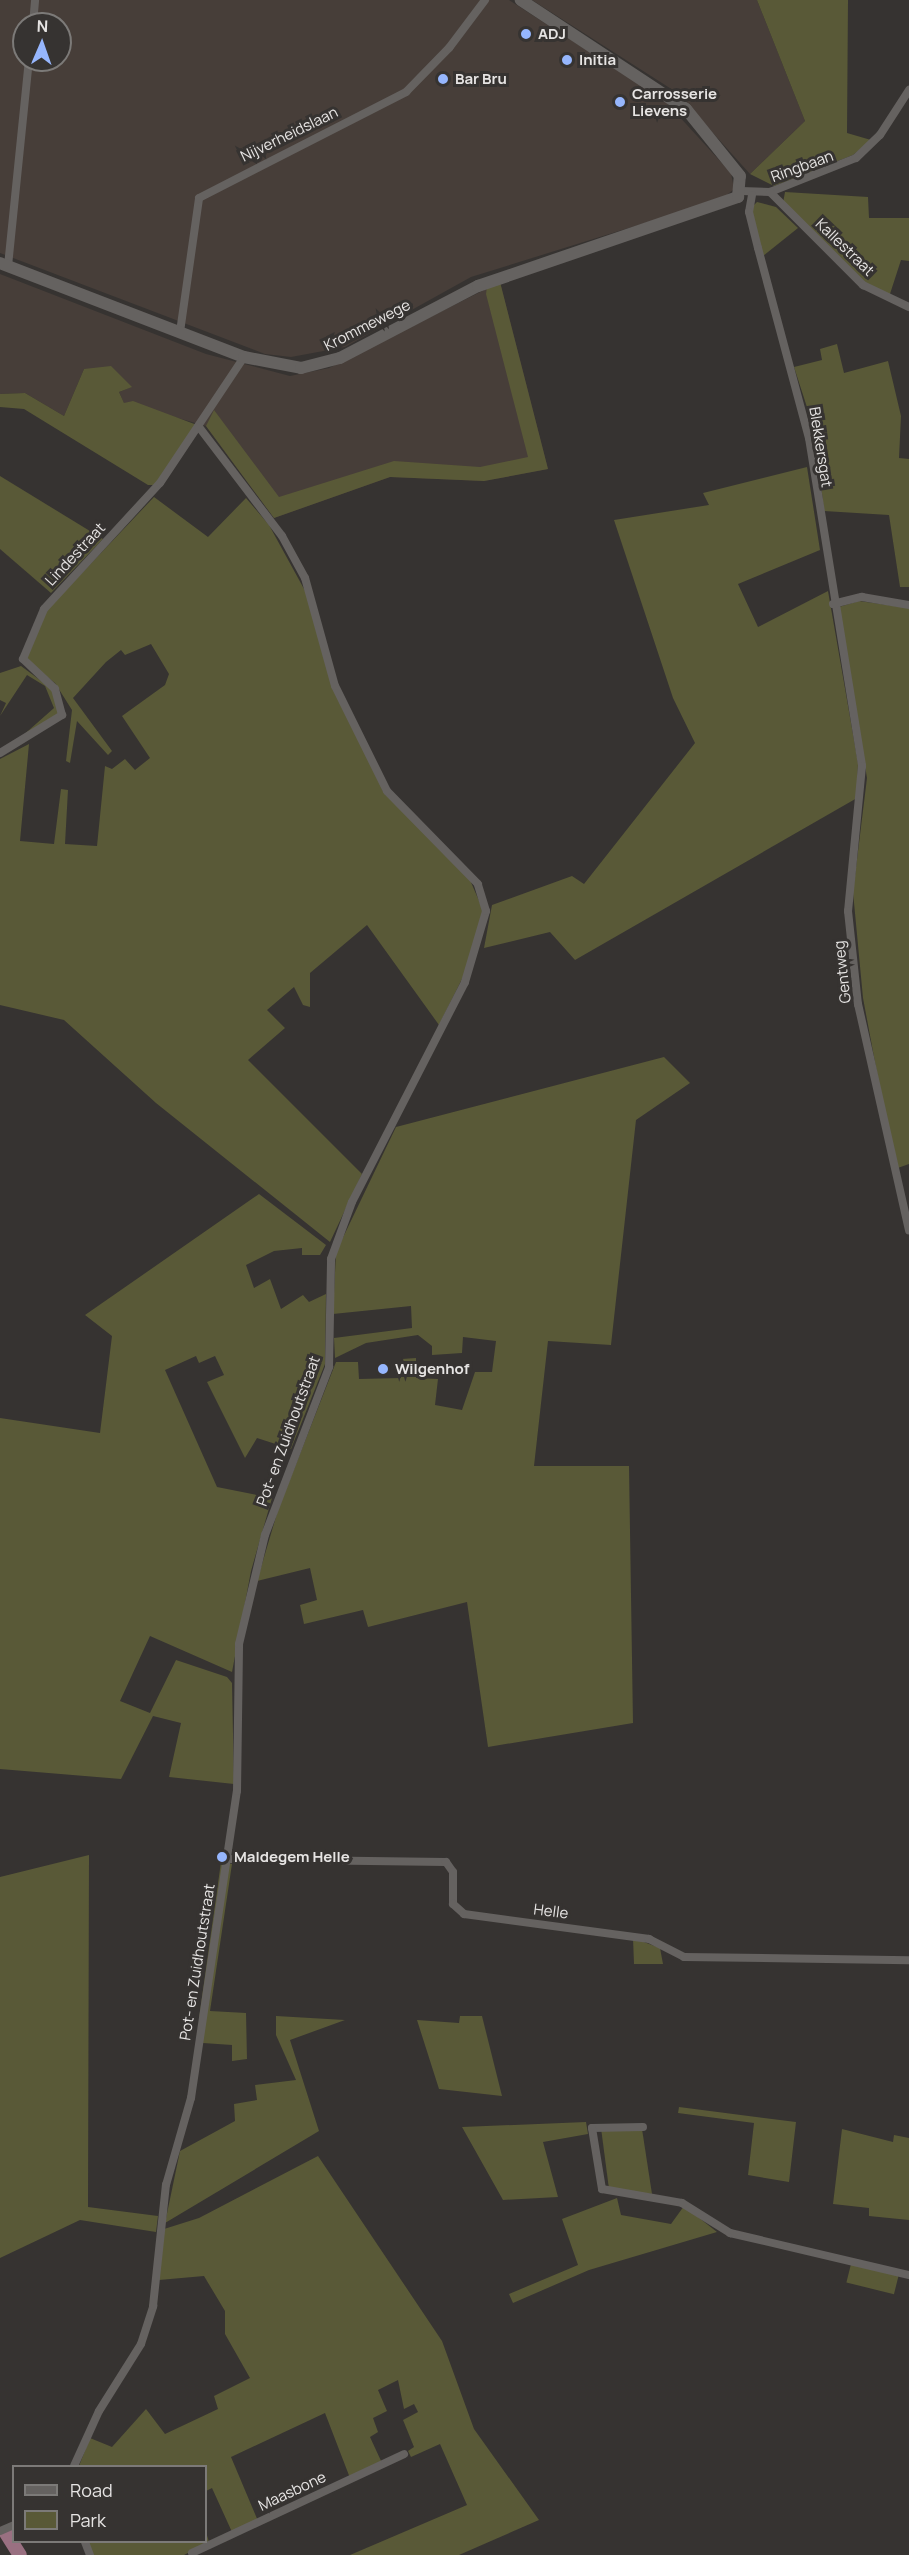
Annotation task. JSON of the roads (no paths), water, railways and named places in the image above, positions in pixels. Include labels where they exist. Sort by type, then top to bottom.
[{"type":"street","name":"Nijverheidslaan","points":[[180,332],[200,198],[406,92],[443,56],[485,0]]},
{"type":"street","points":[[521,0],[675,99],[732,163],[747,193]]},
{"type":"street","points":[[4,265],[28,72]]},
{"type":"street","name":"Ringbaan","points":[[747,193],[770,192],[856,158],[880,135],[909,90]]},
{"type":"street","name":"Kallestraat","points":[[770,192],[863,285],[909,307]]},
{"type":"street","name":"Krommewege","points":[[4,265],[244,357],[283,368],[326,363],[478,286],[724,206],[747,193]]},
{"type":"street","name":"Blekkersgat","points":[[747,193],[758,248],[809,438],[833,604],[851,708]]},
{"type":"street","name":"Lindestraat","points":[[0,753],[62,715],[55,689],[23,659],[44,609],[156,488],[244,357]]},
{"type":"street","name":"Pot- en Zuidhoutstraat","points":[[75,2465],[149,2325],[166,2185],[191,2098],[238,1776],[239,1644],[264,1535],[329,1367],[331,1259],[356,1194],[465,982],[486,911],[478,884],[387,791],[335,686],[314,598],[290,549],[199,427]]},
{"type":"street","points":[[833,604],[862,597],[909,605]]},
{"type":"street","name":"Gentweg","points":[[851,708],[863,777],[849,862],[858,1004],[909,1230]]},
{"type":"street","name":"Helle","points":[[226,1859],[446,1862],[453,1872],[453,1904],[464,1914],[640,1937],[684,1957],[909,1960]]},
{"type":"street","points":[[643,2127],[592,2128],[602,2189],[682,2203],[730,2233],[909,2275]]},
{"type":"street","name":"Maasbone","points":[[191,2554],[404,2454]]},
{"type":"waterway","points":[[6,2533],[12,2542]]},
{"type":"waterway","points":[[12,2543],[20,2555]]},
{"type":"place","name":"ADJ","points":[[526,34]]},
{"type":"place","name":"Initia","points":[[567,60]]},
{"type":"place","name":"Bar Bru","points":[[443,79]]},
{"type":"place","name":"Carrosserie Lievens","points":[[620,102]]},
{"type":"place","name":"Wilgenhof","points":[[383,1369]]},
{"type":"place","name":"Maldegem Helle","points":[[222,1857]]}]
